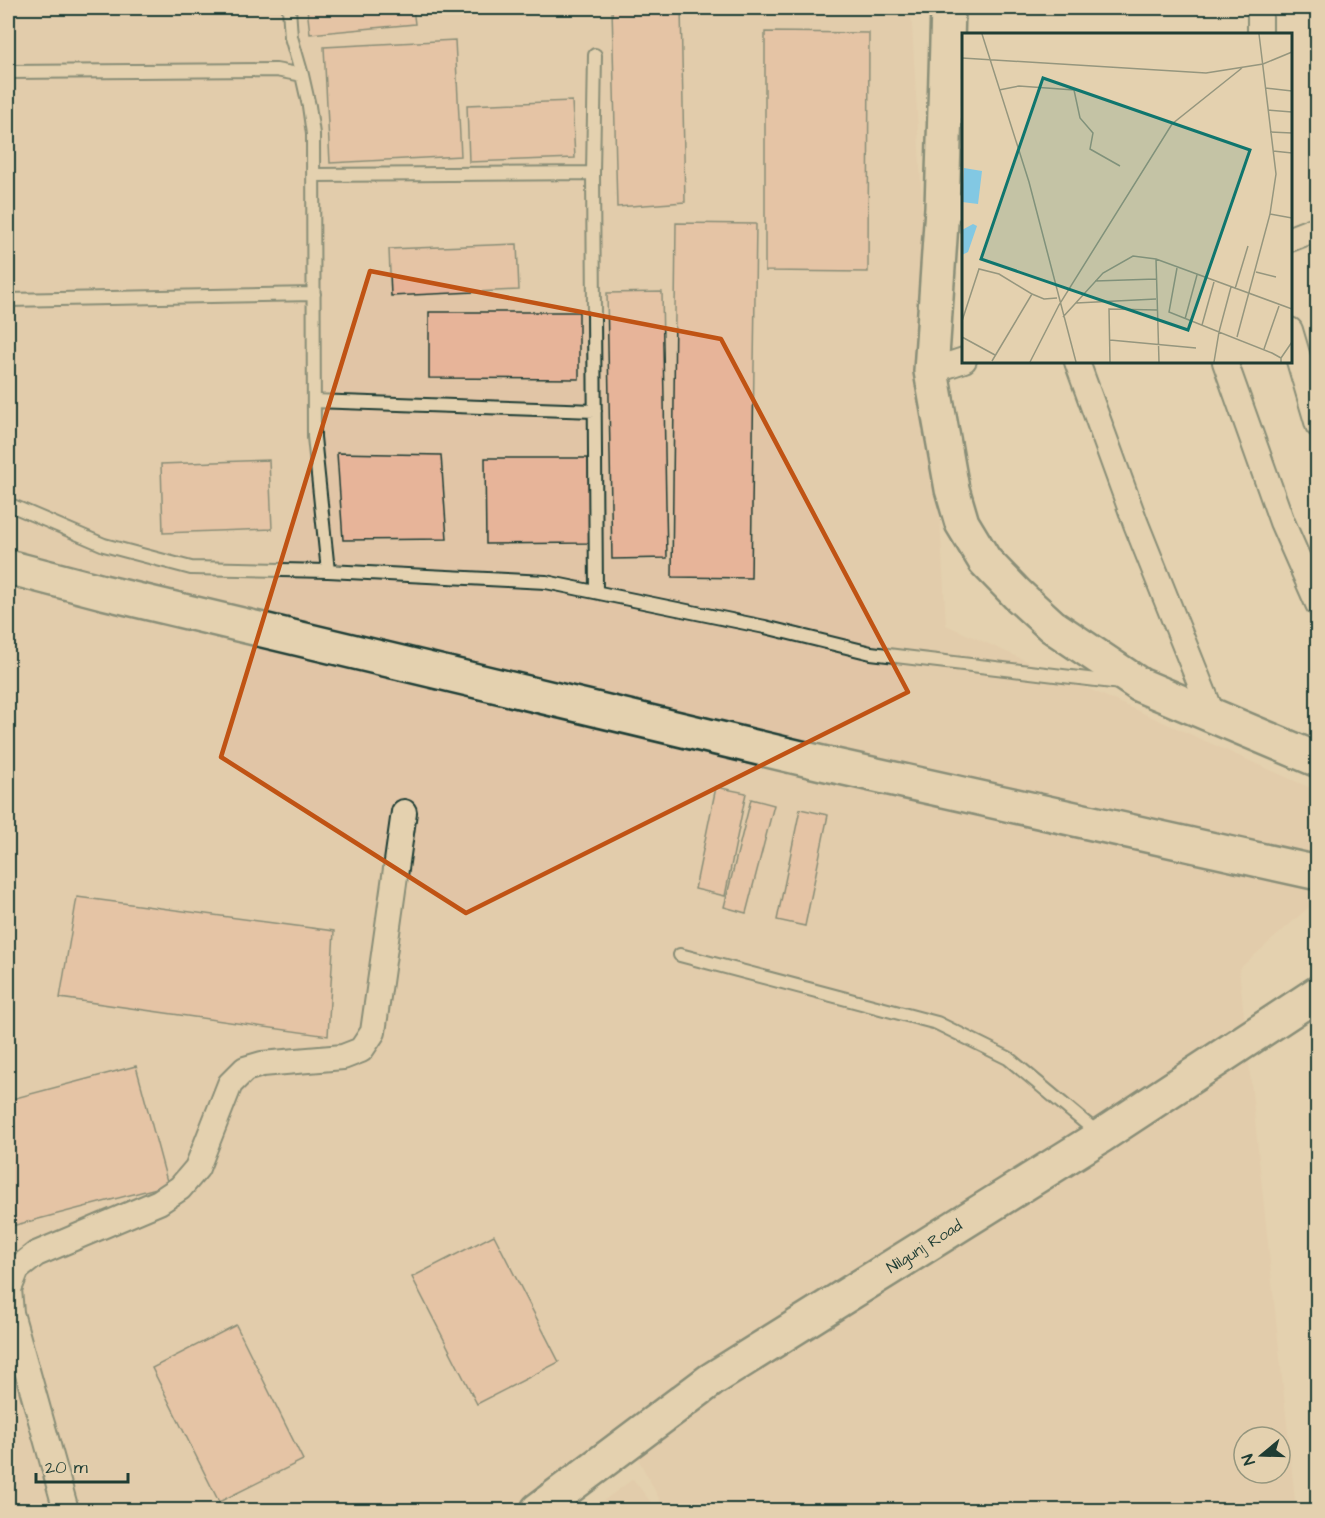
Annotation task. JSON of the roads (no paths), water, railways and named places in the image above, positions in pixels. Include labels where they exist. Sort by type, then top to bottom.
[{"type":"street","points":[[948,8],[955,65],[953,207],[931,371],[952,489],[962,524],[985,561],[1052,626],[1140,685],[1317,760]]},
{"type":"street","points":[[1260,8],[1260,33]]},
{"type":"street","points":[[1292,238],[1317,228]]},
{"type":"street","points":[[1292,337],[1317,425]]},
{"type":"street","points":[[931,371],[962,360]]},
{"type":"street","points":[[1077,363],[1136,524],[1213,716]]},
{"type":"street","points":[[1225,363],[1282,522],[1317,604]]},
{"type":"street","points":[[8,567],[126,598],[822,763],[1317,873]]},
{"type":"street","points":[[66,1510],[11,1313],[9,1289],[17,1269],[36,1254],[159,1202],[180,1188],[197,1168],[230,1084],[245,1069],[262,1064],[343,1058],[361,1050],[373,1032],[404,812]]},
{"type":"street","name":"Nilgunj Road","points":[[538,1510],[711,1380],[1101,1136],[1317,993]]},
{"type":"lane","points":[[289,8],[291,37],[302,75],[313,134],[314,437],[328,571]]},
{"type":"lane","points":[[595,56],[593,172],[596,592]]},
{"type":"lane","points":[[8,72],[276,70],[302,75]]},
{"type":"lane","points":[[314,175],[593,172]]},
{"type":"lane","points":[[8,300],[314,294]]},
{"type":"lane","points":[[314,401],[595,411]]},
{"type":"lane","points":[[8,504],[104,545],[191,568],[328,571],[546,582],[765,627],[871,653],[1140,685]]},
{"type":"lane","points":[[680,955],[937,1023],[1008,1058],[1101,1136]]}]
